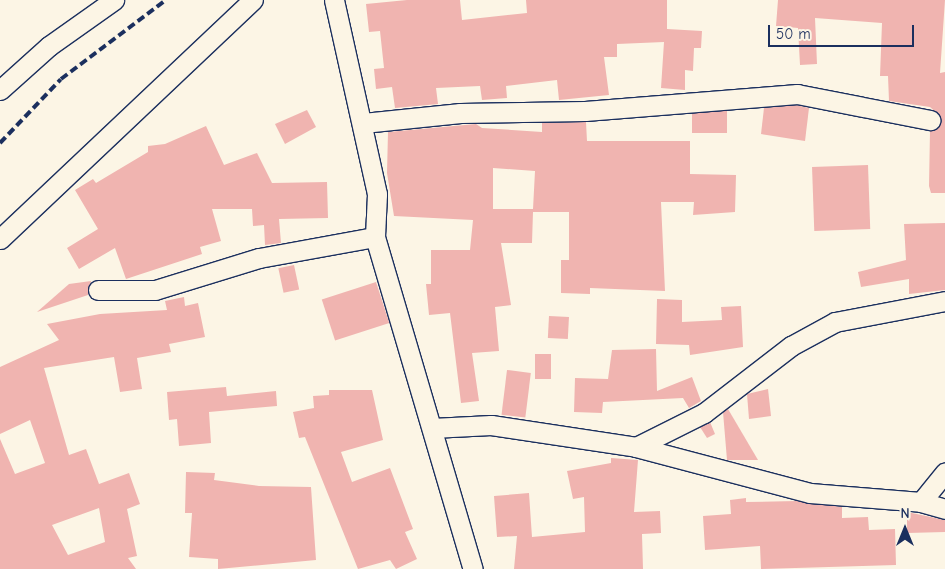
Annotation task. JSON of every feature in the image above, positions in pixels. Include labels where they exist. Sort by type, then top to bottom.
[{"type":"street","points":[[0,90],[49,46],[114,0]]},
{"type":"street","points":[[0,239],[253,0]]},
{"type":"street","points":[[334,0],[363,123],[377,194],[375,237],[473,569]]},
{"type":"street","points":[[363,123],[460,113],[585,111],[797,94],[930,120]]},
{"type":"street","points":[[98,290],[155,290],[259,258],[375,237]]},
{"type":"street","points":[[636,446],[704,413],[791,346],[836,322],[945,301]]},
{"type":"street","points":[[432,428],[491,425],[636,446],[810,493],[921,502],[945,509]]},
{"type":"street","points":[[921,502],[945,472]]},
{"type":"building","points":[[407,0],[460,0],[462,20],[527,13],[526,0],[667,0],[667,29],[702,31],[701,48],[694,48],[693,71],[685,70],[685,90],[661,88],[664,42],[617,44],[617,57],[604,57],[609,95],[559,100],[557,80],[506,86],[507,98],[482,100],[480,86],[436,88],[438,104],[395,108],[392,87],[376,89],[374,69],[384,68],[380,31],[369,32],[366,4]]},
{"type":"building","points":[[778,0],[945,0],[940,73],[945,72],[945,193],[931,193],[929,186],[930,131],[939,127],[940,116],[930,107],[889,101],[888,76],[880,76],[882,23],[815,18],[817,64],[800,65],[798,28],[776,26]]},
{"type":"building","points":[[796,105],[809,108],[805,141],[761,134],[764,108]]},
{"type":"building","points":[[307,110],[316,127],[285,144],[275,124]]},
{"type":"building","points":[[692,111],[727,111],[727,133],[692,133]]},
{"type":"building","points":[[586,122],[587,141],[690,141],[690,174],[736,175],[735,212],[693,215],[694,202],[661,202],[665,291],[590,288],[590,294],[561,293],[561,260],[569,260],[569,212],[533,212],[532,243],[501,243],[511,305],[495,307],[499,351],[472,353],[479,401],[461,403],[450,313],[429,315],[426,284],[431,284],[431,250],[470,250],[473,220],[394,216],[387,173],[388,132],[476,124],[482,128],[542,132],[542,123]],"holes":[[[493,168],[535,171],[533,209],[493,209]]]},
{"type":"building","points":[[206,126],[224,165],[257,153],[272,183],[327,182],[328,218],[279,219],[281,243],[265,245],[264,225],[253,226],[252,209],[212,209],[221,241],[200,247],[202,254],[126,279],[115,248],[79,269],[67,248],[98,229],[75,190],[93,179],[96,183],[148,152],[148,146],[165,144]]},
{"type":"building","points":[[868,165],[870,229],[814,231],[812,167]]},
{"type":"building","points":[[945,223],[945,290],[909,294],[909,279],[861,287],[858,272],[906,260],[904,224]]},
{"type":"building","points":[[294,265],[299,289],[284,293],[278,268]]},
{"type":"building","points":[[91,281],[88,295],[37,312],[69,284]]},
{"type":"building","points":[[376,282],[389,323],[335,341],[322,300]]},
{"type":"building","points":[[184,297],[185,306],[198,303],[205,337],[169,344],[171,352],[137,358],[142,389],[120,392],[114,357],[44,368],[69,455],[86,449],[99,484],[129,473],[140,504],[127,509],[137,556],[128,558],[136,569],[0,569],[0,439],[15,474],[45,463],[30,420],[0,434],[0,367],[59,340],[47,324],[100,314],[167,310],[165,301]],"holes":[[[99,508],[105,542],[68,555],[52,525]]]},
{"type":"building","points":[[657,299],[682,300],[682,322],[722,320],[721,307],[741,306],[743,347],[690,355],[689,345],[656,344]]},
{"type":"building","points":[[549,316],[569,317],[568,339],[548,338]]},
{"type":"building","points":[[656,349],[657,391],[692,377],[701,401],[689,408],[683,398],[603,402],[602,413],[574,412],[575,378],[608,379],[612,350]]},
{"type":"building","points":[[535,354],[551,354],[551,379],[535,379]]},
{"type":"building","points":[[507,370],[531,373],[525,418],[502,415]]},
{"type":"building","points":[[226,387],[227,396],[276,391],[277,406],[209,412],[211,443],[179,446],[177,419],[169,420],[167,392]]},
{"type":"building","points":[[768,389],[771,416],[749,419],[747,394]]},
{"type":"building","points":[[329,390],[372,390],[383,440],[341,452],[352,482],[390,468],[413,529],[405,532],[417,559],[396,569],[390,560],[358,569],[305,437],[299,438],[293,412],[314,408],[313,396],[329,395]]},
{"type":"building","points":[[728,409],[758,460],[727,460],[723,412]]},
{"type":"building","points":[[710,422],[715,434],[707,438],[700,427]]},
{"type":"building","points":[[611,458],[638,460],[634,512],[660,511],[661,533],[642,534],[643,569],[514,569],[517,536],[497,537],[494,496],[529,493],[532,537],[585,532],[584,497],[573,499],[567,471],[611,463]]},
{"type":"building","points":[[186,472],[215,473],[214,480],[259,486],[311,487],[316,560],[218,569],[218,559],[189,557],[192,513],[185,513]]},
{"type":"building","points":[[746,498],[746,502],[797,501],[842,507],[842,518],[868,517],[869,530],[895,529],[896,565],[761,569],[760,546],[705,550],[703,516],[731,514],[730,500]]},
{"type":"building","points":[[907,512],[945,520],[945,532],[907,533]]},
{"type":"railway","points":[[0,143],[61,79],[166,0]]}]
